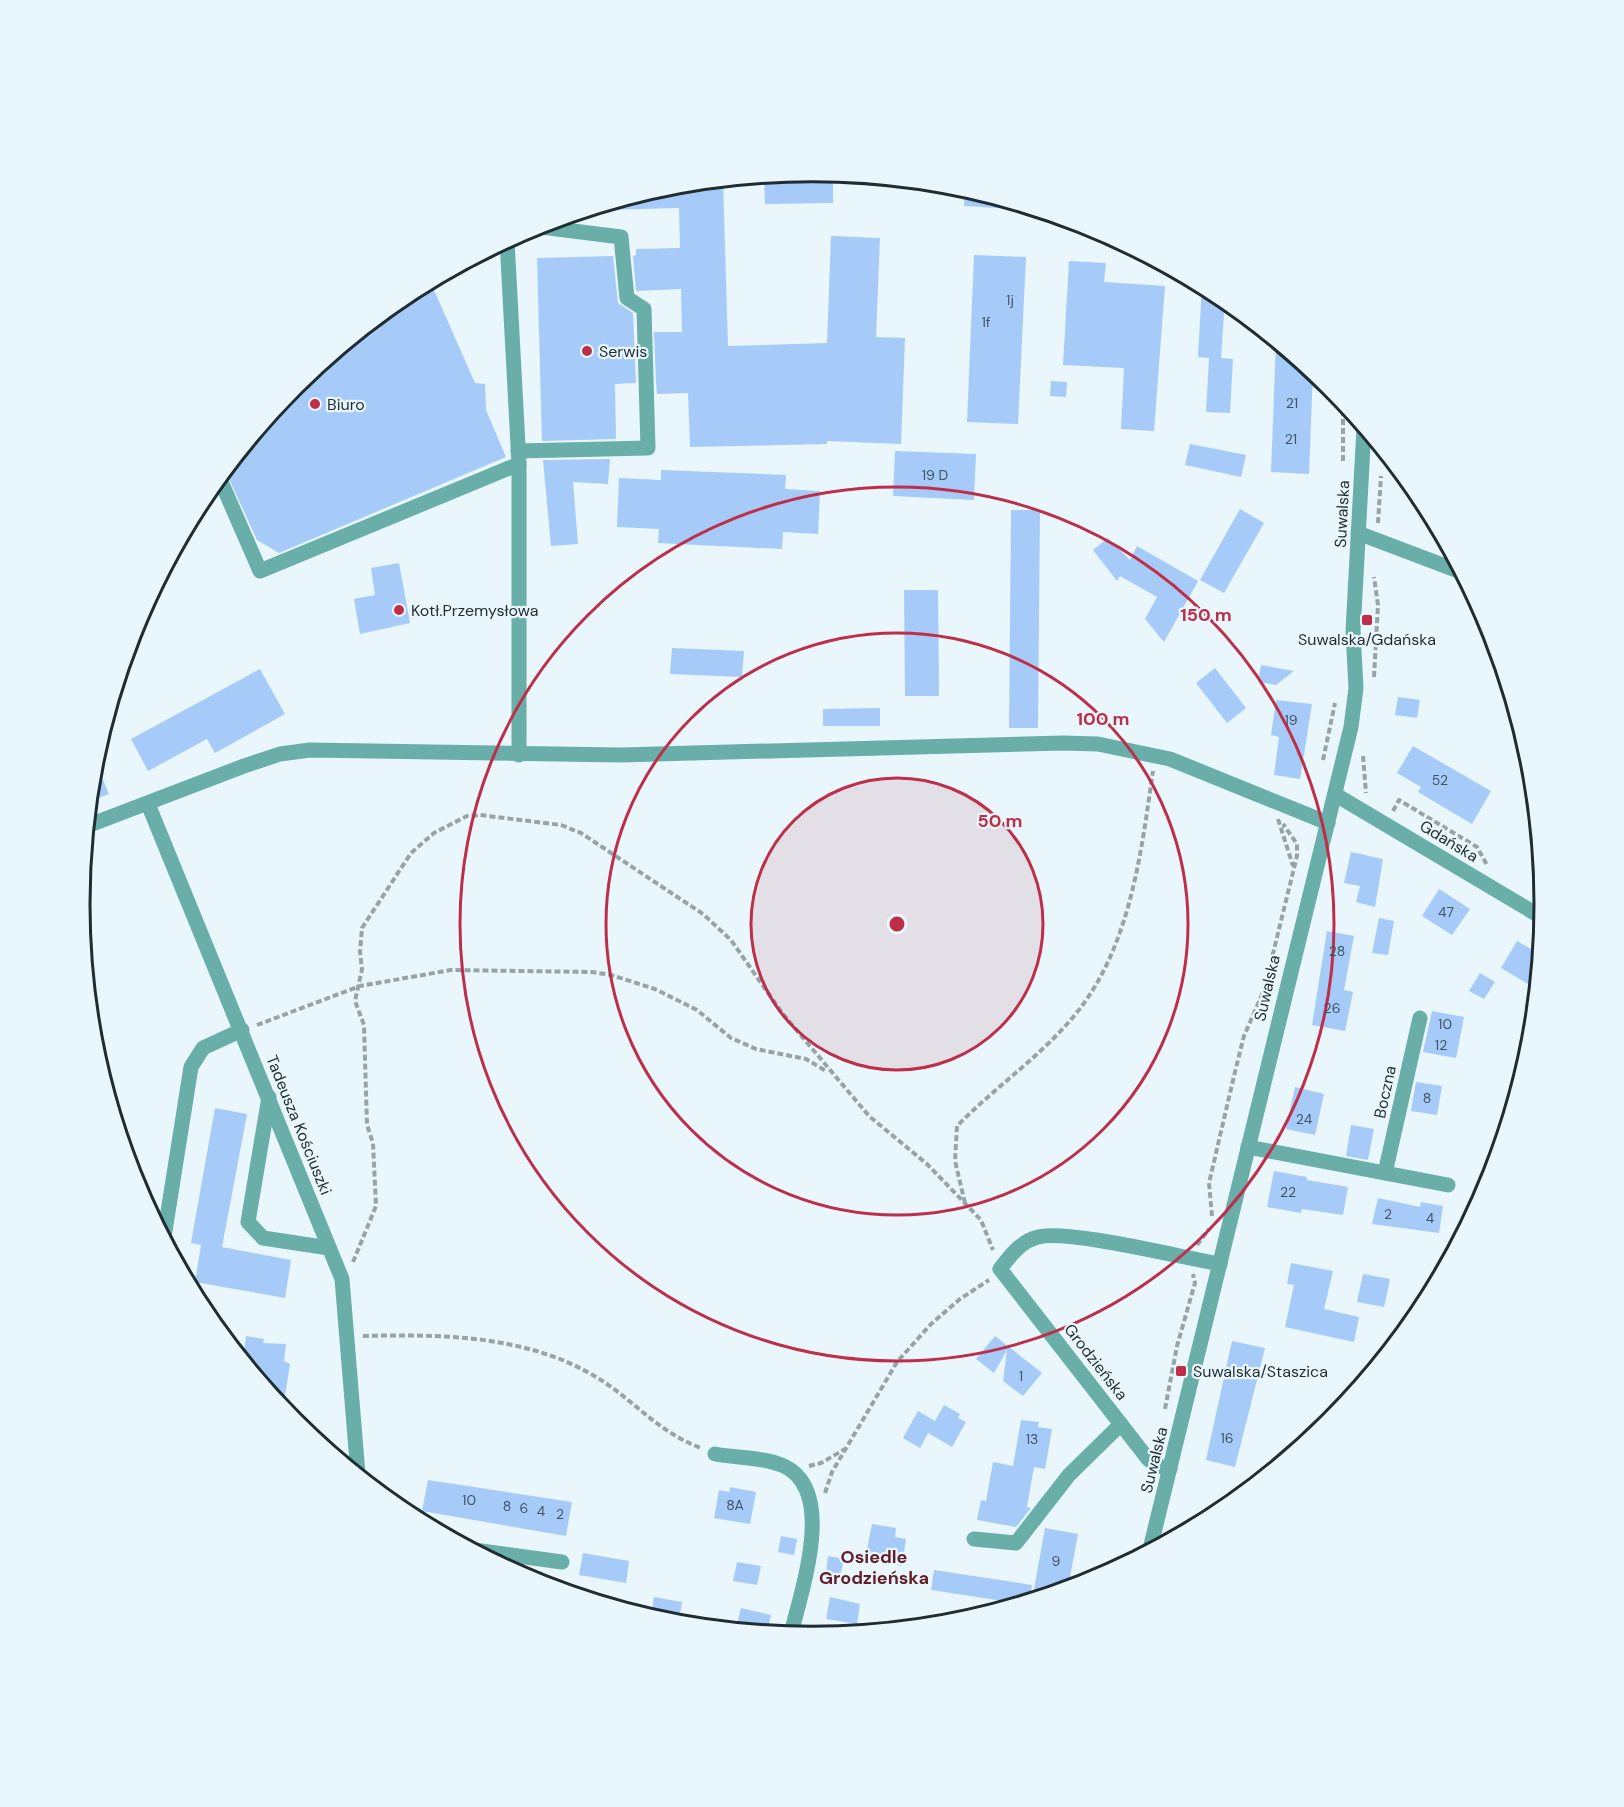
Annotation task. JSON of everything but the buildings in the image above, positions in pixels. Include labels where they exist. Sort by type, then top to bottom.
[{"type":"street","points":[[223,486],[260,571],[519,458],[648,448],[644,309],[627,298],[621,237],[556,229]]},
{"type":"street","points":[[508,249],[519,458],[519,755]]},
{"type":"street","name":"Suwalska","points":[[1152,1540],[1351,727],[1356,688],[1353,631],[1363,437]]},
{"type":"street","points":[[1358,533],[1451,568]]},
{"type":"street","points":[[95,823],[244,766],[280,754],[310,750],[519,755],[663,755],[1063,743],[1098,744],[1170,759],[1328,823]]},
{"type":"street","name":"Gdańska","points":[[1336,795],[1534,912]]},
{"type":"street","name":"Tadeusza Kościuszki","points":[[148,804],[342,1278],[357,1464]]},
{"type":"street","name":"Boczna","points":[[1385,1173],[1420,1018]]},
{"type":"street","points":[[166,1226],[191,1067],[203,1048],[242,1030]]},
{"type":"street","points":[[269,1097],[248,1222],[263,1238],[329,1248]]},
{"type":"street","points":[[1248,1147],[1448,1185]]},
{"type":"street","points":[[1000,1269],[1018,1248],[1038,1237],[1068,1237],[1220,1264]]},
{"type":"street","name":"Grodzieńska","points":[[1000,1269],[1148,1459],[1158,1467],[1170,1469]]},
{"type":"street","points":[[974,1539],[1016,1543],[1070,1476],[1121,1424]]},
{"type":"street","points":[[715,1454],[781,1465],[801,1478],[808,1492],[813,1523],[810,1553],[793,1625]]},
{"type":"street","points":[[510,1559],[562,1563]]},
{"type":"path","points":[[1321,770],[1336,698]]},
{"type":"path","points":[[965,1203],[955,1161],[957,1126],[1074,1016],[1095,986],[1135,884],[1155,755]]},
{"type":"path","points":[[1386,810],[1393,811],[1399,800],[1477,847],[1491,871]]},
{"type":"path","points":[[351,1266],[376,1206],[373,1143],[367,1125],[364,1025],[355,1001],[360,986],[362,969],[360,952],[365,922],[411,853],[434,833],[467,816],[480,815],[561,825],[581,833],[703,914],[724,933],[830,1073],[869,1116],[927,1164],[981,1220],[1000,1269],[985,1284],[960,1299],[931,1324],[897,1362],[832,1473],[813,1523]]},
{"type":"path","points":[[1165,1417],[1166,1394],[1195,1283],[1192,1271],[1185,1269],[1189,1247],[1197,1245],[1208,1233],[1212,1215],[1209,1183],[1244,1036],[1264,990],[1297,856],[1297,844],[1277,819],[1293,867]]},
{"type":"path","points":[[242,1030],[360,986],[451,970],[592,972],[611,975],[681,1001],[697,1010],[731,1038],[768,1052],[806,1059],[830,1073]]},
{"type":"path","points":[[347,1336],[458,1337],[514,1344],[591,1373],[676,1439],[715,1454]]},
{"type":"path","points":[[781,1465],[802,1467],[821,1463],[848,1447]]},
{"type":"place","name":"Serwis","points":[[587,351]]},
{"type":"place","name":"Biuro","points":[[315,404]]},
{"type":"place","name":"Kotł.Przemysłowa","points":[[399,610]]},
{"type":"place","name":"Suwalska/Gdańska","points":[[1367,620]]},
{"type":"place","name":"Suwalska/Staszica","points":[[1181,1371]]},
{"type":"district","name":"Osiedle Grodzieńska","points":[[874,1567]]}]
